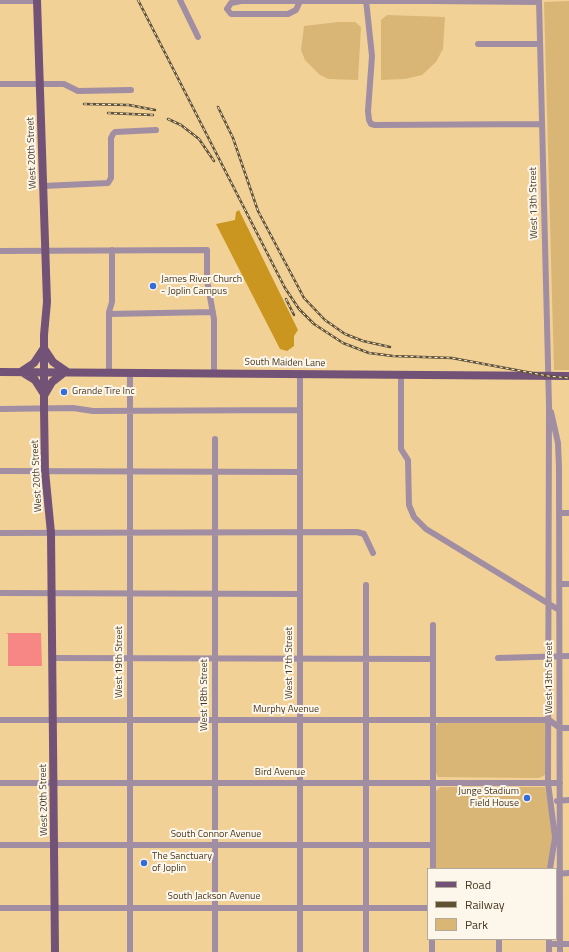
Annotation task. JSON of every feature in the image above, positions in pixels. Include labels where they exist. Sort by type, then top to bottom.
[{"type":"main road","name":"West 20th Street","points":[[38,0],[47,302],[44,347],[44,408],[45,471],[51,533],[55,952]]},
{"type":"main road","points":[[44,347],[51,360],[66,371],[52,382],[44,395],[35,380],[21,371],[34,363],[44,347]]},
{"type":"main road","name":"South Maiden Lane","points":[[0,372],[109,371],[300,373],[401,376],[569,376]]},
{"type":"street","points":[[0,1],[38,0]]},
{"type":"street","points":[[180,0],[198,37]]},
{"type":"street","points":[[300,1],[293,13],[288,14],[231,14],[227,9],[231,3],[241,1],[300,1],[539,1]]},
{"type":"street","points":[[366,1],[372,56],[368,117],[370,123],[376,125],[542,124]]},
{"type":"street","name":"West 13th Street","points":[[539,1],[549,405],[548,563],[550,690],[548,783],[554,837],[550,868]]},
{"type":"street","points":[[478,44],[540,44]]},
{"type":"street","points":[[0,84],[64,84],[78,91],[131,90]]},
{"type":"street","points":[[43,186],[108,183],[112,178],[111,138],[113,134],[115,132],[156,130]]},
{"type":"street","points":[[0,250],[206,250],[207,280],[213,312],[214,372]]},
{"type":"street","points":[[109,371],[109,314],[112,302],[112,250]]},
{"type":"street","points":[[109,314],[213,312]]},
{"type":"street","name":"West 19th Street","points":[[130,372],[130,952]]},
{"type":"street","name":"West 17th Street","points":[[300,373],[300,952]]},
{"type":"street","points":[[401,376],[401,449],[408,460],[410,508],[418,522],[426,529],[559,610]]},
{"type":"street","name":"West 13th Street","points":[[549,405],[558,443],[560,728],[558,908],[560,952]]},
{"type":"street","points":[[0,409],[76,408],[91,411],[300,410]]},
{"type":"street","name":"West 18th Street","points":[[215,439],[215,952]]},
{"type":"street","points":[[0,471],[300,472]]},
{"type":"street","points":[[548,506],[569,513]]},
{"type":"street","points":[[548,522],[559,522]]},
{"type":"street","points":[[0,533],[361,533],[366,537],[373,553]]},
{"type":"street","points":[[548,548],[559,548]]},
{"type":"street","points":[[548,563],[559,563]]},
{"type":"street","points":[[549,590],[569,584]]},
{"type":"street","points":[[366,585],[366,952]]},
{"type":"street","points":[[0,593],[300,594]]},
{"type":"street","points":[[549,621],[559,621]]},
{"type":"street","points":[[433,624],[433,868]]},
{"type":"street","points":[[498,658],[549,658],[569,656]]},
{"type":"street","points":[[52,658],[433,659]]},
{"type":"street","points":[[550,690],[559,690]]},
{"type":"street","name":"Murphy Avenue","points":[[0,720],[549,720]]},
{"type":"street","points":[[549,720],[560,728],[569,728]]},
{"type":"street","points":[[549,758],[560,758]]},
{"type":"street","name":"Bird Avenue","points":[[0,783],[560,783]]},
{"type":"street","points":[[551,803],[559,800],[569,800]]},
{"type":"street","name":"South Connor Avenue","points":[[0,845],[433,845]]},
{"type":"street","points":[[558,873],[569,872]]},
{"type":"street","name":"South Jackson Avenue","points":[[0,908],[427,908]]},
{"type":"street","points":[[432,940],[432,952]]},
{"type":"street","points":[[499,940],[499,952]]},
{"type":"street","points":[[549,952],[549,941],[560,944],[569,944]]},
{"type":"green space","points":[[569,1],[569,370],[554,370],[544,2]]},
{"type":"green space","points":[[387,15],[445,17],[443,49],[436,62],[422,75],[405,79],[381,80],[381,20]]},
{"type":"green space","points":[[338,22],[355,22],[361,27],[358,80],[328,79],[320,75],[305,60],[301,50],[304,26]]},
{"type":"green space","points":[[439,722],[545,723],[545,775],[539,778],[438,777],[436,773],[436,726]]},
{"type":"green space","points":[[441,787],[545,787],[553,829],[548,868],[436,868],[436,791]]},
{"type":"shaded area","points":[[239,210],[298,330],[294,336],[294,346],[287,351],[280,349],[216,224],[235,220],[236,212]]},
{"type":"shaded area","points":[[5,633],[41,633],[42,666],[8,666],[8,634]]},
{"type":"railway","points":[[138,0],[285,288],[299,309],[314,324],[343,343],[369,353],[393,356],[452,358],[548,376],[569,378]]},
{"type":"railway","points":[[84,104],[129,105],[155,110]]},
{"type":"railway","points":[[218,107],[233,138],[258,211],[304,298],[325,320],[345,334],[363,341],[390,347]]},
{"type":"railway","points":[[108,113],[153,115]]},
{"type":"railway","points":[[168,119],[181,125],[199,139],[214,161]]},
{"type":"railway","points":[[286,299],[294,315]]},
{"type":"place","name":"James River Church - Joplin Campus","points":[[153,286]]},
{"type":"place","name":"Grande Tire Inc","points":[[64,392]]},
{"type":"place","name":"Junge Stadium Field House","points":[[527,798]]},
{"type":"place","name":"The Sanctuary of Joplin","points":[[144,863]]}]
